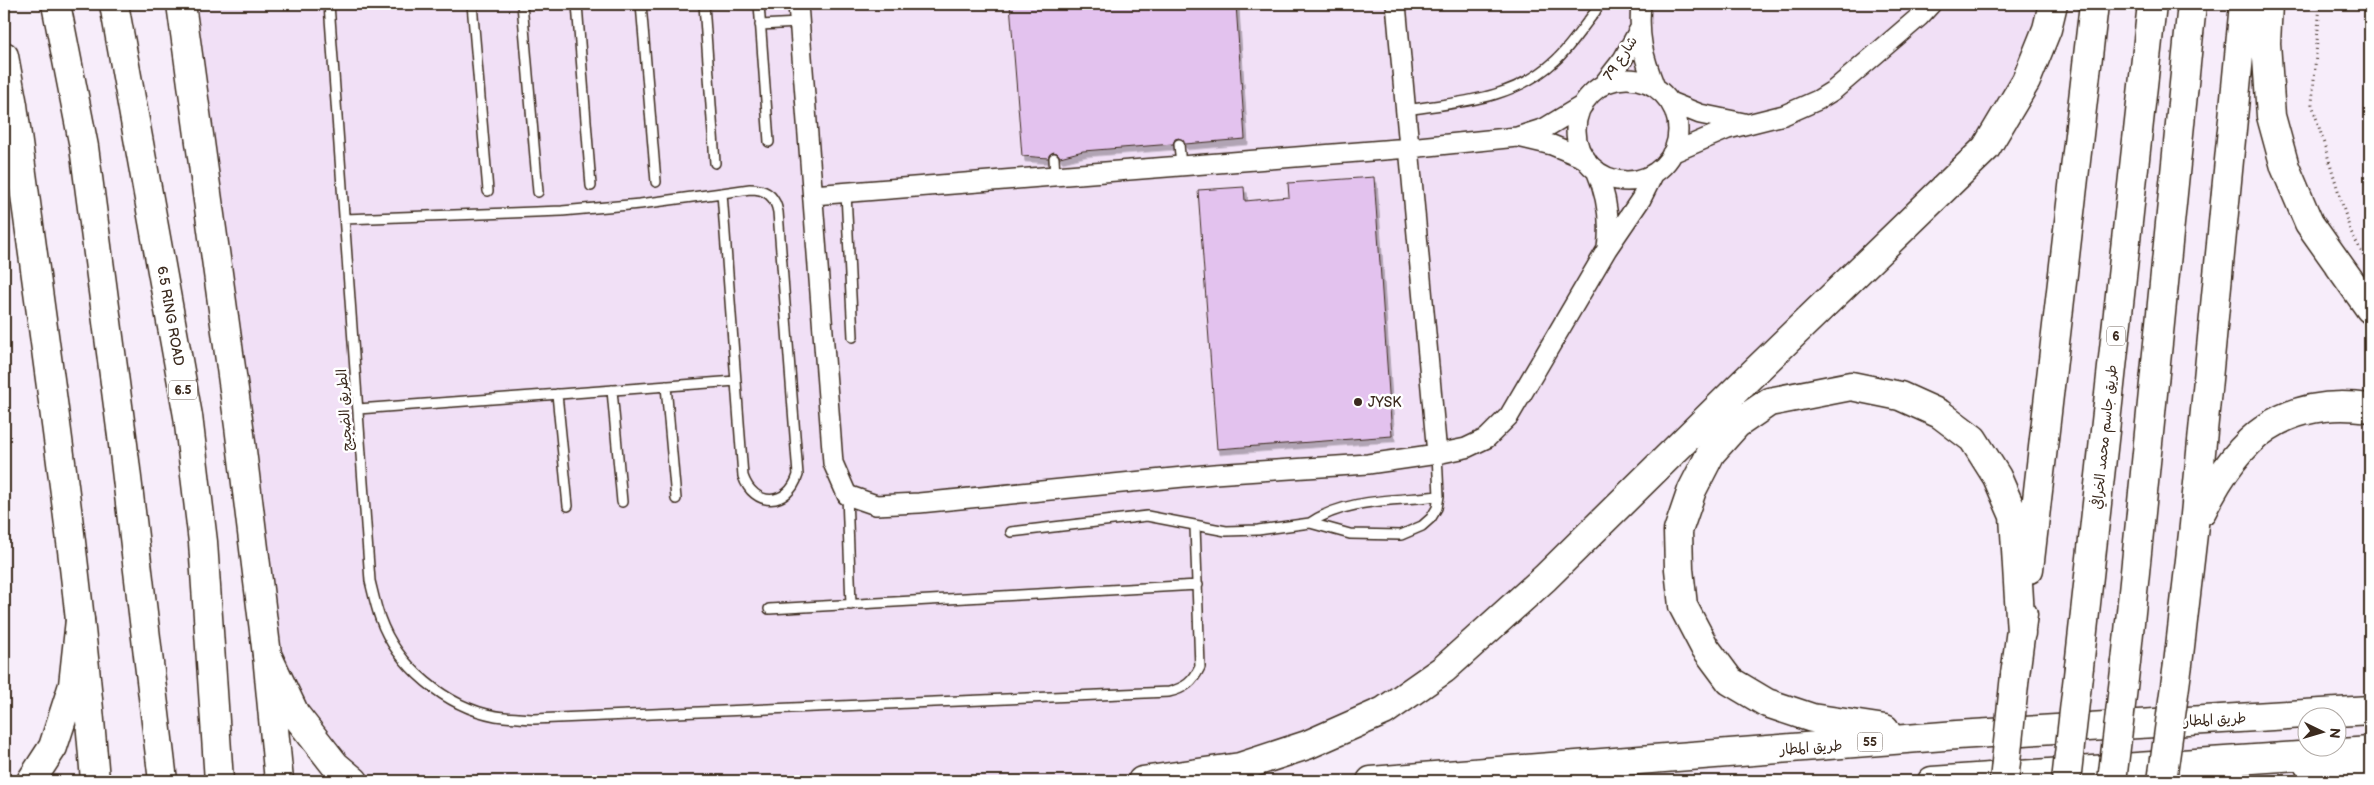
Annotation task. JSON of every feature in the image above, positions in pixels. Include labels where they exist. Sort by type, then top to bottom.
[{"type":"main road","points":[[56,4],[84,147],[122,436],[163,781]]},
{"type":"main road","name":"6.5 RING ROAD","points":[[114,4],[188,416],[203,542],[219,781]]},
{"type":"main road","points":[[181,4],[253,544],[267,655],[279,781]]},
{"type":"main road","points":[[1142,781],[1240,767],[1307,745],[1384,711],[1444,669],[1545,578],[1986,148],[2026,82],[2047,30],[2053,4]]},
{"type":"main road","points":[[2004,781],[2015,675],[2039,500],[2094,4]]},
{"type":"main road","name":"طريق جاسم محمد الخرافي","points":[[2066,781],[2152,4]]},
{"type":"main road","points":[[2112,781],[2126,662],[2192,4]]},
{"type":"main road","points":[[2162,781],[2194,525],[2244,4]]},
{"type":"main road","points":[[2268,4],[2266,43],[2271,116],[2285,167],[2308,223],[2370,309]]},
{"type":"main road","points":[[4,56],[71,544],[88,691],[95,781]]},
{"type":"main road","points":[[1957,735],[1852,725],[1812,718],[1767,703],[1730,681],[1704,646],[1683,606],[1679,570],[1678,531],[1692,490],[1711,453],[1737,424],[1769,402],[1851,386],[1900,396],[1940,414],[1973,439],[1997,477],[2014,516],[2021,633]]},
{"type":"main road","points":[[2194,525],[2217,479],[2266,426],[2295,412],[2327,406],[2370,408]]},
{"type":"main road","points":[[71,544],[94,610],[112,781]]},
{"type":"main road","points":[[253,544],[262,781]]},
{"type":"main road","points":[[31,781],[53,747],[73,685],[80,620]]},
{"type":"main road","points":[[267,655],[295,714],[335,765],[354,781]]},
{"type":"main road","points":[[2326,708],[2370,693]]},
{"type":"main road","name":"طريق المطار","points":[[2346,711],[2370,710]]},
{"type":"main road","name":"طريق المطار","points":[[1371,781],[1957,735],[2296,714]]},
{"type":"main road","points":[[1932,781],[2370,751]]},
{"type":"main road","points":[[2235,759],[2328,768],[2358,776],[2366,781]]},
{"type":"street","points":[[798,4],[833,464],[847,496],[876,505],[919,503],[1214,474],[1368,464],[1466,448],[1487,438],[1509,416],[1607,250],[1641,200],[1654,173]]},
{"type":"street","points":[[1396,4],[1437,454]]},
{"type":"street","name":"شارع 79","points":[[1641,4],[1639,30],[1655,87]]},
{"type":"street","points":[[1672,153],[1747,123],[1784,115],[1818,100],[1834,90],[1931,4]]},
{"type":"street","name":"شارع 79","points":[[1602,86],[1623,59],[1639,30]]},
{"type":"street","points":[[1517,137],[1552,145],[1591,164],[1618,180],[1643,178],[1654,173],[1672,153],[1678,133],[1675,111],[1670,102],[1655,87],[1642,81],[1629,79],[1615,80],[1591,94],[1578,115],[1577,138],[1591,164],[1602,185],[1609,217],[1607,250]]},
{"type":"street","points":[[1670,102],[1700,114],[1747,123]]},
{"type":"street","points":[[813,196],[1055,167],[1181,166],[1409,148],[1517,137],[1552,124],[1583,105]]},
{"type":"lane","name":"الطريق الضجيج","points":[[329,4],[370,581],[380,619],[399,654],[426,682],[458,703],[495,716],[534,718],[1169,692],[1188,684],[1196,676],[1200,667],[1195,526]]},
{"type":"lane","points":[[472,4],[488,191]]},
{"type":"lane","points":[[522,4],[538,192]]},
{"type":"lane","points":[[577,4],[591,186]]},
{"type":"lane","points":[[641,4],[656,182]]},
{"type":"lane","points":[[704,4],[715,163]]},
{"type":"lane","points":[[759,4],[769,142]]},
{"type":"lane","points":[[1405,110],[1481,99],[1502,94],[1522,85],[1556,60],[1595,12],[1599,4]]},
{"type":"lane","points":[[760,25],[799,23]]},
{"type":"lane","points":[[1179,144],[1181,166]]},
{"type":"lane","points":[[344,218],[572,210],[722,193],[758,189],[766,192],[776,204],[798,475],[795,484],[789,492],[780,498],[771,500],[761,498],[746,485],[743,476],[722,193]]},
{"type":"lane","points":[[846,193],[853,337]]},
{"type":"lane","points":[[358,409],[736,381]]},
{"type":"lane","points":[[666,386],[676,499]]},
{"type":"lane","points":[[612,390],[622,502]]},
{"type":"lane","points":[[557,394],[568,506]]},
{"type":"lane","points":[[1011,532],[1134,516],[1160,518],[1195,526],[1242,531],[1310,523],[1350,534],[1401,535],[1417,529],[1431,518],[1439,496],[1437,454]]},
{"type":"lane","points":[[847,496],[851,604]]},
{"type":"lane","points":[[1310,523],[1320,516],[1342,507],[1439,496]]},
{"type":"lane","points":[[769,609],[1198,585]]},
{"type":"path","points":[[2320,4],[2312,104],[2350,230],[2370,268]]},
{"type":"shaded area","points":[[172,4],[2053,4],[1986,148],[1384,711],[1142,781],[354,781],[267,655]]},
{"type":"building","points":[[1010,4],[1236,4],[1245,139],[1185,144],[1179,138],[1175,139],[1173,144],[1083,151],[1060,157],[1057,153],[1053,152],[1048,158],[1022,156]]},
{"type":"building","points":[[1374,177],[1392,436],[1217,449],[1198,190],[1244,187],[1245,201],[1289,197],[1288,183]]},
{"type":"place","name":"JYSK","points":[[1358,402]]}]
